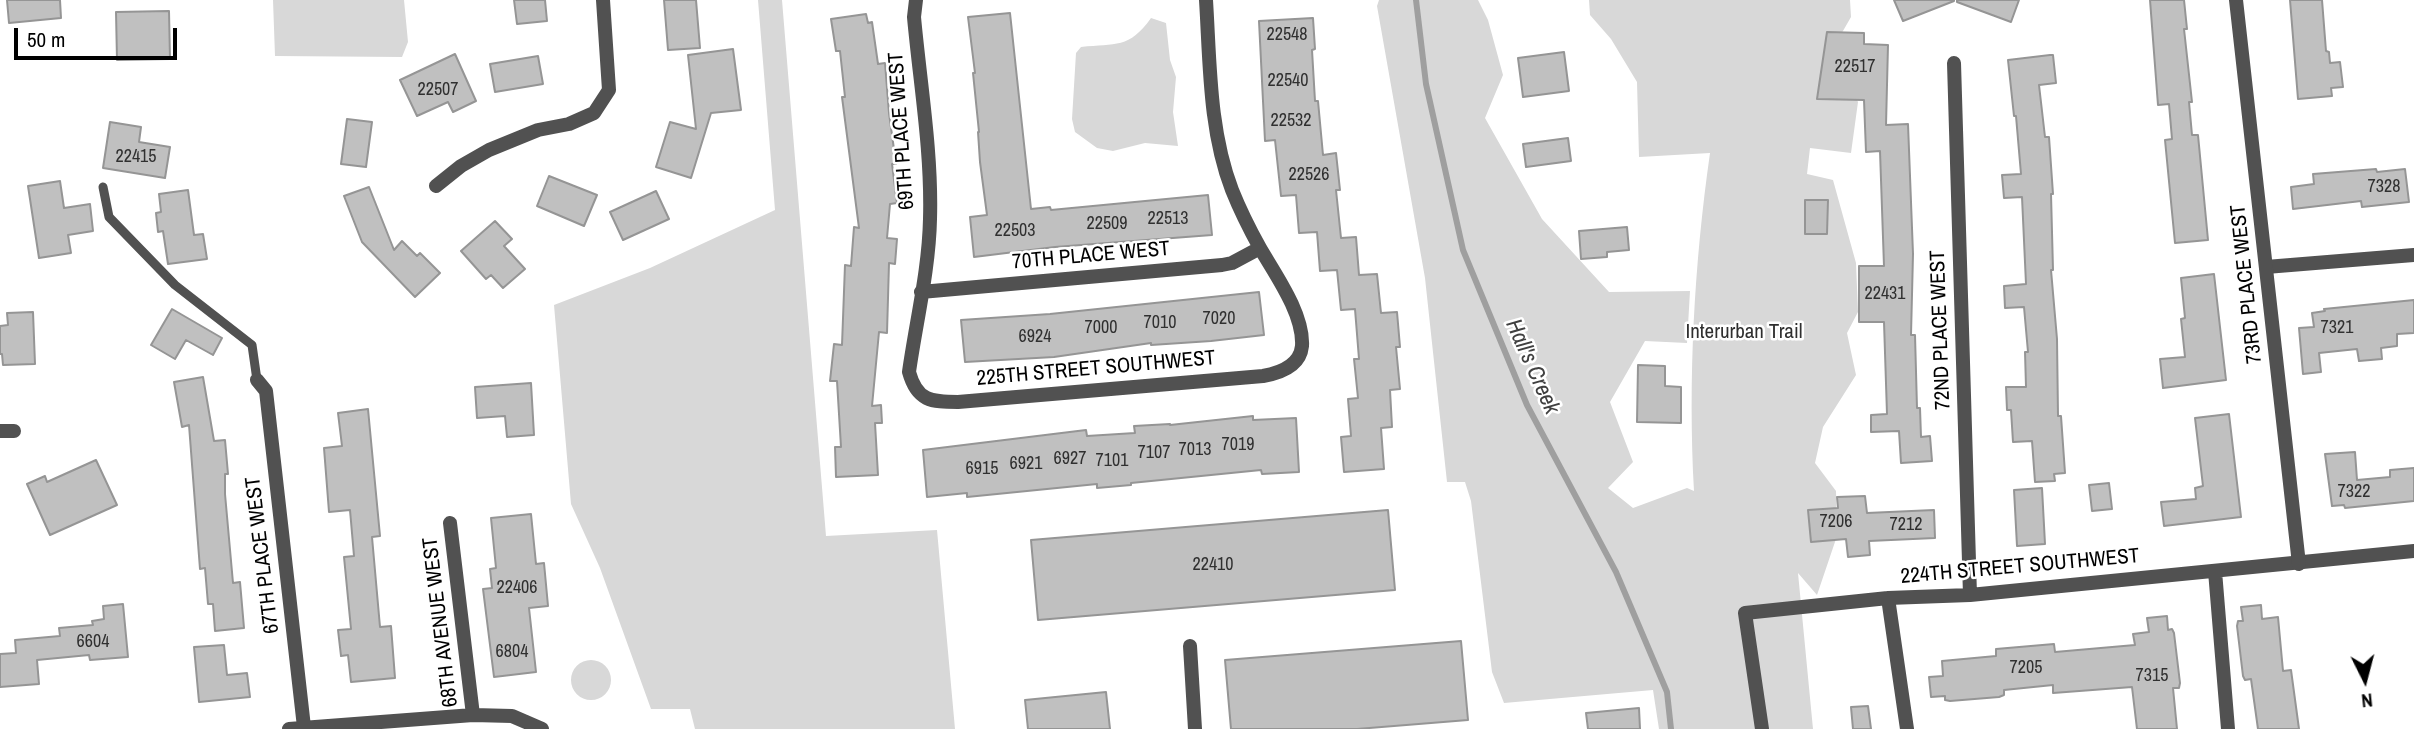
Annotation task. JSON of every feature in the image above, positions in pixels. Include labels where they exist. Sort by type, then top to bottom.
[{"type":"street","points":[[436,186],[461,166],[489,150],[538,130],[569,124],[594,113],[609,90],[603,0]]},
{"type":"street","name":"69TH PLACE WEST","points":[[912,384],[909,372],[928,250],[931,190],[914,17],[916,0]]},
{"type":"street","points":[[1206,0],[1214,118],[1222,156],[1233,191],[1260,248]]},
{"type":"street","name":"73RD PLACE WEST","points":[[2236,0],[2298,564]]},
{"type":"street","name":"72ND PLACE WEST","points":[[1954,63],[1970,595]]},
{"type":"street","name":"70TH PLACE WEST","points":[[921,292],[1222,265],[1232,263],[1260,248]]},
{"type":"street","name":"225TH STREET SOUTHWEST","points":[[912,384],[929,400],[958,402],[1279,373],[1290,367],[1298,358],[1302,347],[1301,335],[1280,278],[1260,248]]},
{"type":"street","points":[[2266,267],[2414,255]]},
{"type":"street","name":"67TH PLACE WEST","points":[[257,380],[265,391],[296,728]]},
{"type":"street","name":"68TH AVENUE WEST","points":[[450,523],[472,716]]},
{"type":"street","name":"224TH STREET SOUTHWEST","points":[[1762,729],[1745,613],[1888,598],[1970,595],[2414,551]]},
{"type":"street","points":[[2216,571],[2228,729]]},
{"type":"street","points":[[1888,598],[1907,729]]},
{"type":"street","points":[[1189,646],[1195,729]]},
{"type":"street","points":[[296,728],[472,716],[512,716],[541,729]]},
{"type":"lane","points":[[103,187],[109,217],[175,285],[252,345],[257,380]]},
{"type":"green space","points":[[273,0],[404,0],[408,42],[402,57],[275,56]]},
{"type":"green space","points":[[758,0],[782,0],[826,536],[937,530],[955,729],[695,729],[690,709],[651,709],[600,568],[571,504],[554,305],[650,268],[775,210]]},
{"type":"green space","name":"Interurban Trail","points":[[1379,0],[1478,0],[1488,20],[1503,75],[1485,118],[1542,219],[1609,292],[1690,291],[1687,343],[1645,341],[1610,402],[1633,462],[1608,488],[1633,508],[1687,488],[1694,491],[1692,364],[1700,237],[1710,153],[1639,157],[1637,82],[1611,39],[1590,15],[1589,0],[1850,0],[1851,17],[1832,50],[1858,102],[1851,153],[1810,148],[1807,174],[1833,180],[1856,263],[1858,312],[1847,333],[1856,375],[1823,427],[1815,463],[1836,491],[1837,536],[1817,595],[1798,573],[1813,729],[1659,729],[1653,690],[1504,703],[1492,672],[1471,501],[1465,482],[1447,482],[1425,278],[1377,6]]},
{"type":"green space","points":[[1151,18],[1166,23],[1170,60],[1176,77],[1173,112],[1178,146],[1145,143],[1113,151],[1097,148],[1075,132],[1072,119],[1076,53],[1081,47],[1128,40]]},
{"type":"green space","points":[[591,660],[605,666],[611,680],[605,694],[591,700],[577,694],[571,680],[577,666]]},
{"type":"building","points":[[7,0],[60,0],[61,18],[9,23]]},
{"type":"building","points":[[514,0],[545,0],[547,21],[517,24]]},
{"type":"building","points":[[664,0],[696,0],[700,48],[668,50]]},
{"type":"building","points":[[1894,0],[1954,0],[1954,1],[1903,21]]},
{"type":"building","points":[[1957,0],[2019,0],[2011,22]]},
{"type":"building","points":[[2150,0],[2184,0],[2192,135],[2198,135],[2208,240],[2175,243],[2165,140],[2172,139],[2169,104],[2158,105]]},
{"type":"building","points":[[2290,0],[2322,0],[2326,51],[2329,52],[2330,63],[2340,62],[2343,87],[2331,88],[2332,96],[2298,99]]},
{"type":"building","points":[[169,11],[170,59],[117,60],[116,12]]},
{"type":"building","points":[[1010,13],[1031,209],[1050,207],[1051,210],[1208,195],[1212,235],[1055,247],[974,257],[970,217],[987,215],[968,17]]},
{"type":"building","points":[[866,14],[868,23],[872,22],[878,64],[885,63],[896,164],[892,164],[897,203],[890,204],[887,238],[897,239],[895,264],[889,263],[887,333],[879,332],[872,406],[881,405],[882,423],[875,423],[878,475],[836,477],[835,447],[841,447],[837,381],[830,381],[834,344],[842,345],[845,265],[851,266],[854,227],[859,228],[842,97],[845,97],[840,51],[836,51],[831,19]]},
{"type":"building","points":[[1313,18],[1315,101],[1318,101],[1323,155],[1336,153],[1340,190],[1336,190],[1341,238],[1356,237],[1359,275],[1377,274],[1381,313],[1397,312],[1400,347],[1396,347],[1400,389],[1390,390],[1392,427],[1381,428],[1384,469],[1344,472],[1341,437],[1351,436],[1348,399],[1358,398],[1354,359],[1359,359],[1355,309],[1341,310],[1337,270],[1320,271],[1317,232],[1299,233],[1296,195],[1281,196],[1275,140],[1265,141],[1259,21]]},
{"type":"building","points":[[1827,32],[1864,33],[1864,44],[1888,45],[1886,125],[1908,124],[1913,254],[1911,335],[1915,335],[1917,408],[1920,408],[1921,437],[1930,436],[1932,461],[1901,463],[1899,431],[1871,432],[1871,415],[1887,414],[1884,322],[1859,322],[1859,266],[1884,266],[1880,151],[1866,152],[1864,100],[1817,99]]},
{"type":"building","points":[[733,49],[741,110],[711,113],[691,178],[656,167],[670,122],[696,129],[688,55]]},
{"type":"building","points":[[1564,52],[1569,91],[1523,97],[1518,58]]},
{"type":"building","points":[[455,54],[476,101],[453,112],[448,102],[417,116],[400,80]]},
{"type":"building","points":[[2053,55],[2056,83],[2039,85],[2045,137],[2049,137],[2053,194],[2051,270],[2057,339],[2058,416],[2061,416],[2065,473],[2054,474],[2055,481],[2035,482],[2032,441],[2013,442],[2011,410],[2007,410],[2006,387],[2026,387],[2025,352],[2028,352],[2024,307],[2005,308],[2004,286],[2026,284],[2022,197],[2004,198],[2002,175],[2021,174],[2008,60]]},
{"type":"building","points":[[538,56],[543,84],[495,92],[490,64]]},
{"type":"building","points":[[347,119],[372,122],[366,167],[341,164]]},
{"type":"building","points":[[110,122],[141,127],[139,142],[170,147],[165,178],[103,168]]},
{"type":"building","points":[[1568,138],[1571,161],[1526,167],[1523,144]]},
{"type":"building","points":[[2376,169],[2377,172],[2405,169],[2409,202],[2362,207],[2361,201],[2293,209],[2291,187],[2314,184],[2313,174]]},
{"type":"building","points":[[549,176],[597,195],[584,226],[537,206]]},
{"type":"building","points":[[60,181],[64,208],[90,204],[93,231],[68,235],[71,253],[39,258],[28,186]]},
{"type":"building","points":[[369,187],[394,250],[402,241],[417,256],[420,253],[440,273],[415,297],[362,242],[344,196]]},
{"type":"building","points":[[188,190],[194,235],[203,234],[207,259],[168,264],[163,231],[158,232],[156,213],[161,212],[159,194]]},
{"type":"building","points":[[656,191],[669,219],[623,240],[610,212]]},
{"type":"building","points":[[1805,200],[1828,200],[1827,234],[1805,234]]},
{"type":"building","points":[[495,221],[512,239],[504,246],[525,269],[503,288],[491,275],[486,279],[461,251]]},
{"type":"building","points":[[1627,227],[1629,250],[1607,252],[1607,257],[1581,259],[1579,231]]},
{"type":"building","points":[[2214,274],[2226,380],[2163,388],[2160,359],[2185,357],[2181,278]]},
{"type":"building","points":[[1259,292],[1264,335],[1211,341],[1151,343],[1054,357],[965,362],[961,320],[1050,314]]},
{"type":"building","points":[[2414,300],[2414,333],[2397,334],[2397,346],[2381,348],[2382,359],[2359,361],[2357,349],[2319,353],[2321,372],[2303,374],[2299,328],[2314,327],[2312,313],[2325,311],[2324,309]]},
{"type":"building","points":[[172,309],[222,338],[213,355],[186,340],[175,359],[151,345]]},
{"type":"building","points":[[33,312],[35,364],[3,365],[0,354],[0,326],[8,325],[7,313]]},
{"type":"building","points":[[1638,365],[1665,366],[1665,386],[1681,387],[1681,423],[1637,422]]},
{"type":"building","points":[[203,377],[214,441],[225,440],[228,474],[225,474],[225,494],[233,583],[240,582],[244,628],[215,631],[213,604],[208,604],[205,568],[200,569],[189,425],[182,427],[174,382]]},
{"type":"building","points":[[531,383],[534,435],[507,437],[505,416],[477,418],[475,387]]},
{"type":"building","points":[[368,409],[380,536],[372,537],[380,627],[391,626],[395,678],[351,682],[348,655],[341,656],[338,630],[351,629],[344,557],[354,556],[350,510],[329,512],[324,448],[342,446],[338,413]]},
{"type":"building","points":[[2229,414],[2241,517],[2164,526],[2161,502],[2196,499],[2195,488],[2203,486],[2195,418]]},
{"type":"building","points":[[1253,416],[1253,420],[1296,418],[1299,472],[1262,474],[1261,470],[1097,488],[1097,484],[967,497],[967,493],[927,497],[923,450],[1086,430],[1087,436],[1135,433],[1134,426]]},
{"type":"building","points":[[2355,452],[2357,480],[2390,477],[2390,470],[2414,468],[2414,501],[2345,508],[2344,505],[2332,506],[2325,454]]},
{"type":"building","points":[[96,460],[117,505],[50,535],[27,484],[45,476],[47,482]]},
{"type":"building","points":[[2109,483],[2112,509],[2092,511],[2089,485]]},
{"type":"building","points":[[2042,488],[2045,544],[2017,546],[2014,490]]},
{"type":"building","points":[[1865,496],[1867,513],[1934,510],[1935,538],[1869,541],[1870,555],[1848,557],[1846,539],[1811,542],[1808,510],[1838,508],[1837,497]]},
{"type":"building","points":[[1388,510],[1395,590],[1038,620],[1031,540]]},
{"type":"building","points":[[531,514],[536,564],[544,563],[548,606],[529,608],[536,672],[494,677],[483,589],[492,588],[490,569],[496,568],[491,518]]},
{"type":"building","points":[[123,604],[128,657],[90,660],[89,655],[37,660],[39,684],[0,687],[0,654],[16,653],[15,640],[60,636],[59,628],[93,625],[92,621],[104,619],[103,606]]},
{"type":"building","points":[[2261,605],[2262,619],[2278,617],[2283,671],[2291,670],[2299,729],[2258,729],[2251,679],[2245,680],[2243,676],[2237,626],[2238,621],[2243,621],[2241,607]]},
{"type":"building","points":[[2167,616],[2168,630],[2172,629],[2174,633],[2180,683],[2179,688],[2173,688],[2177,729],[2137,729],[2132,687],[2053,693],[2053,685],[2004,690],[2004,695],[1999,697],[1950,701],[1945,700],[1945,696],[1931,697],[1929,677],[1943,676],[1942,661],[1996,656],[1996,649],[2054,644],[2055,652],[2135,645],[2133,634],[2149,632],[2147,618]]},
{"type":"building","points":[[1461,641],[1468,720],[1357,729],[1231,729],[1225,660]]},
{"type":"building","points":[[224,645],[227,675],[247,673],[250,697],[199,702],[194,647]]},
{"type":"building","points":[[1106,692],[1110,729],[1028,729],[1025,700]]},
{"type":"building","points":[[1868,706],[1871,729],[1853,729],[1851,707]]},
{"type":"building","points":[[1639,708],[1640,729],[1588,729],[1586,713]]},
{"type":"waterway","name":"Hall's Creek","points":[[1416,0],[1426,84],[1463,250],[1527,405],[1616,572],[1667,692],[1671,729]]}]
